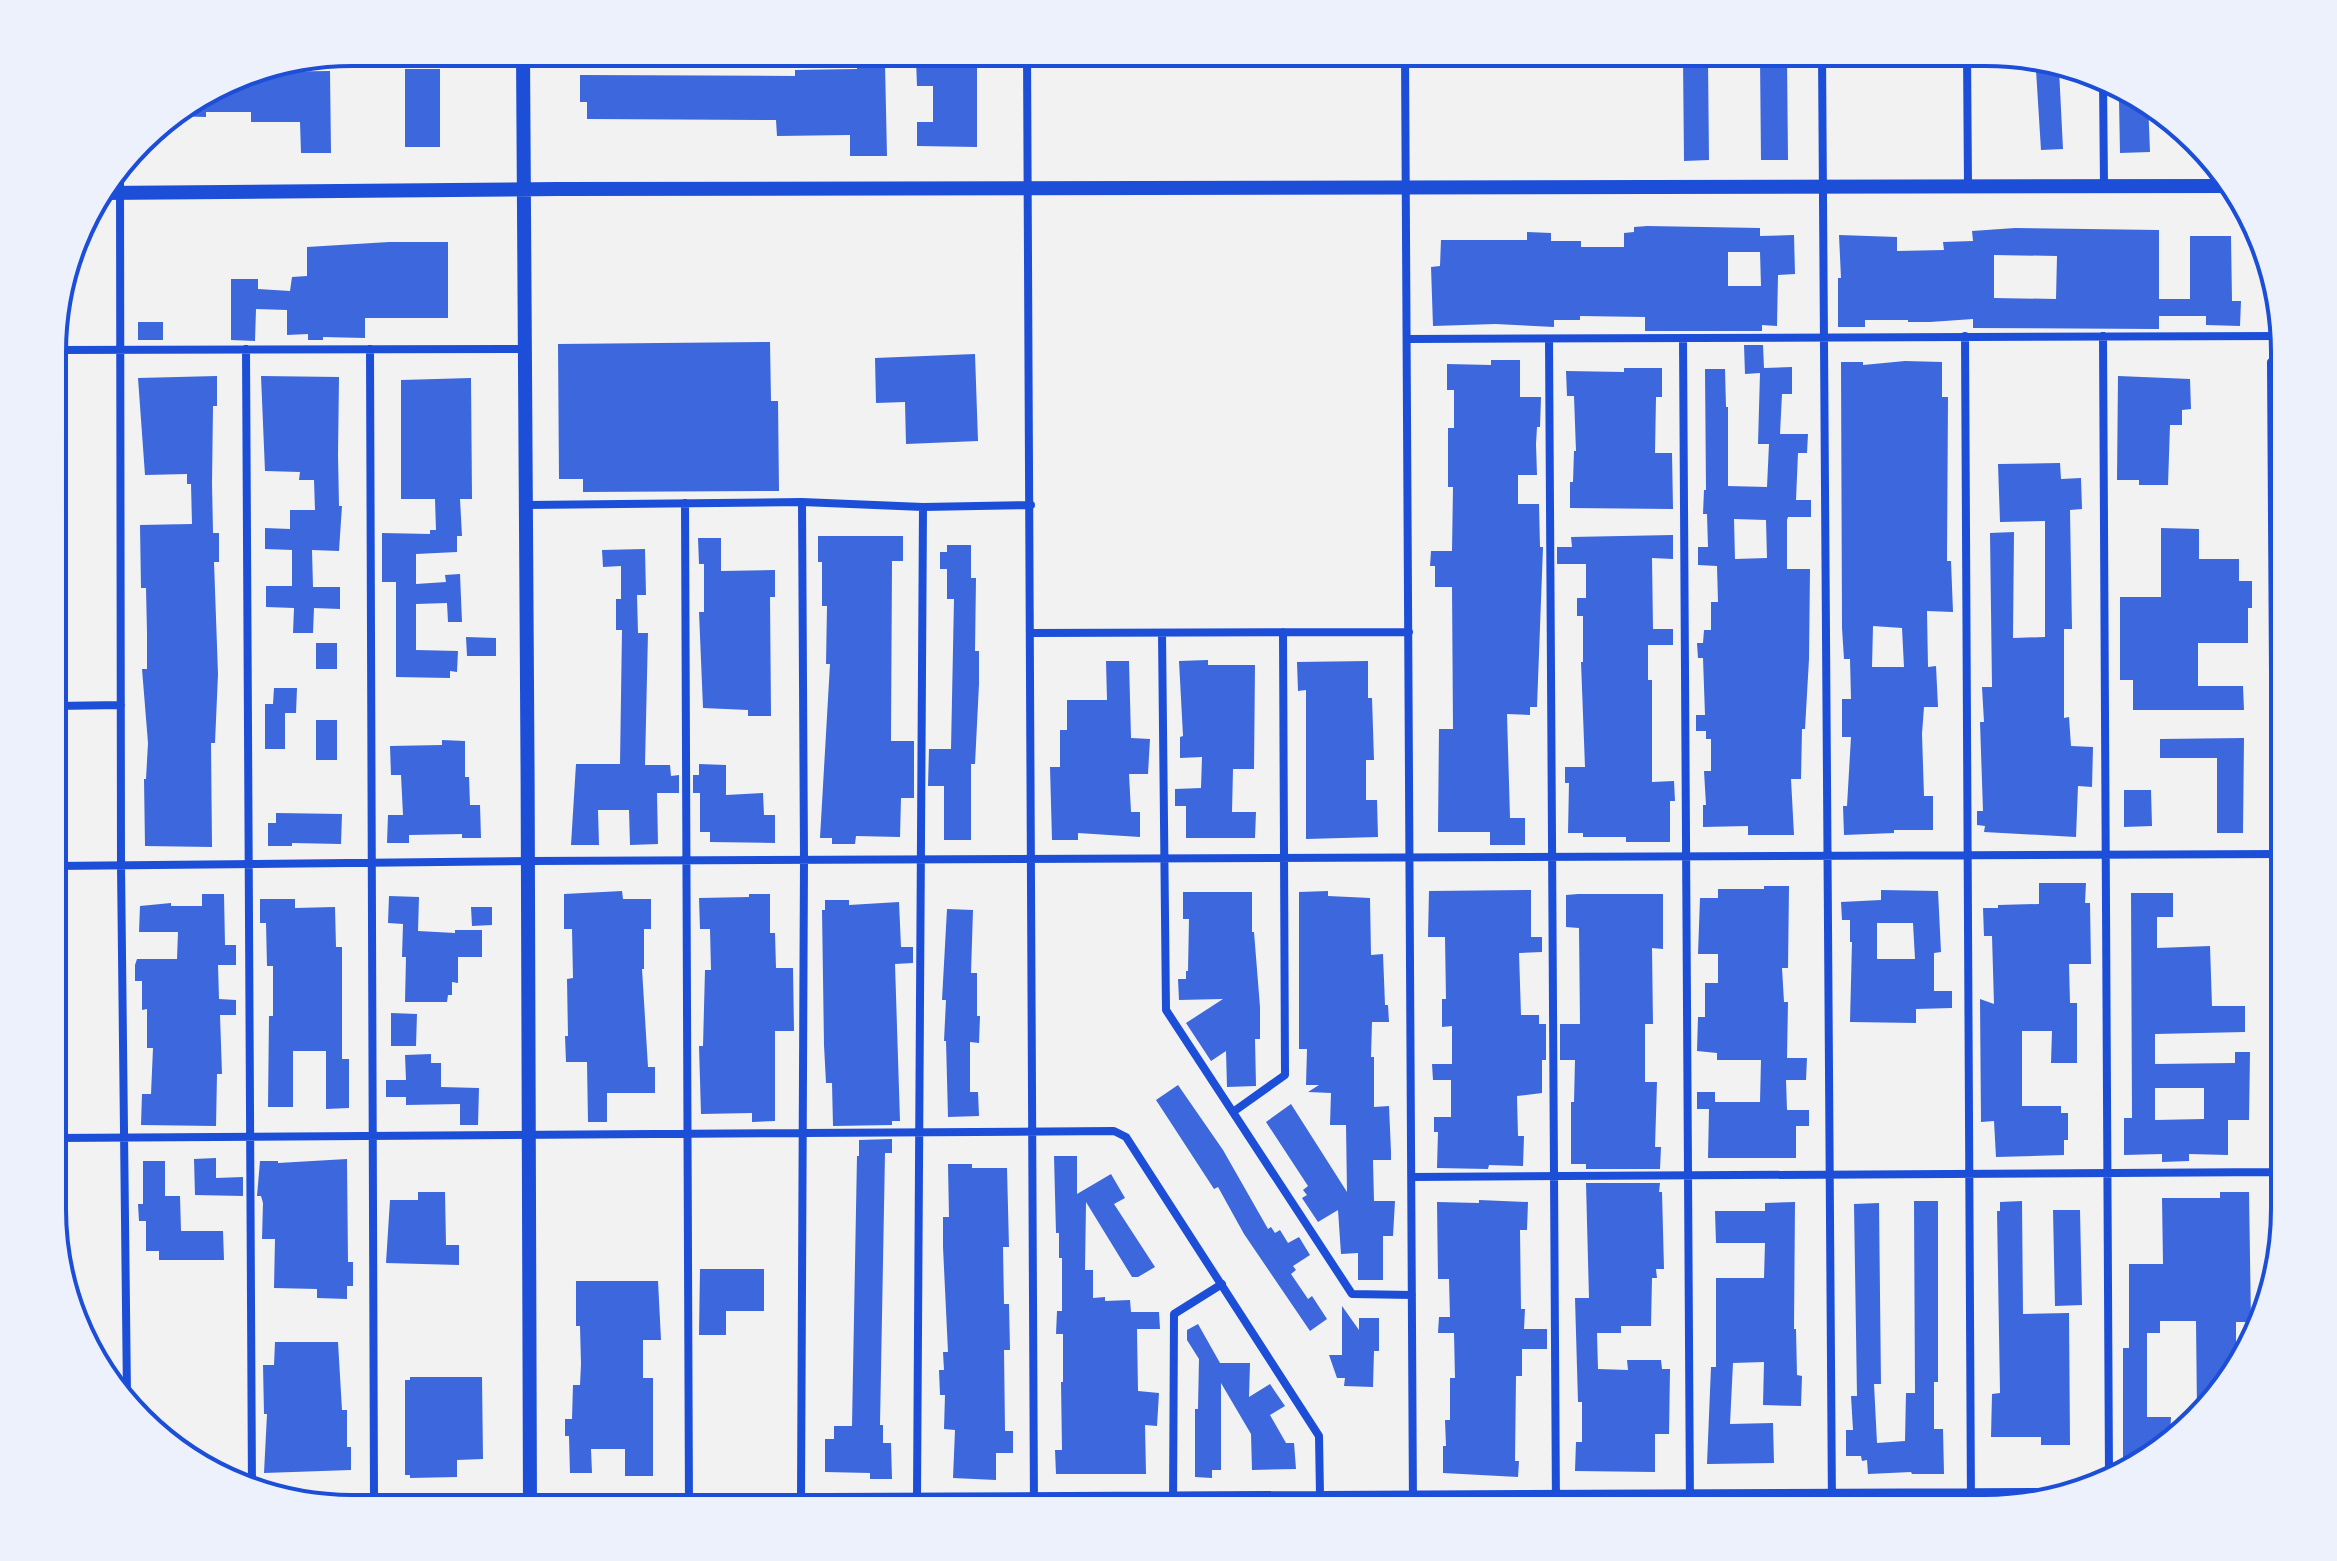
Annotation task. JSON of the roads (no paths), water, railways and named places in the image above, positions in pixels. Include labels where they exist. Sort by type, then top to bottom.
[{"type":"street","points":[[523,66],[530,861],[527,1135],[530,1495]]},
{"type":"street","points":[[1027,66],[1034,1495]]},
{"type":"street","points":[[1405,66],[1413,1495]]},
{"type":"street","points":[[1822,66],[1832,1493]]},
{"type":"street","points":[[1967,66],[1968,186]]},
{"type":"street","points":[[2103,91],[2104,186]]},
{"type":"street","points":[[120,185],[121,866],[127,1385]]},
{"type":"street","points":[[114,193],[525,189],[2218,186]]},
{"type":"street","points":[[1965,336],[1970,1495]]},
{"type":"street","points":[[2103,336],[2109,1467]]},
{"type":"street","points":[[1407,339],[2270,336]]},
{"type":"street","points":[[1683,338],[1689,1494]]},
{"type":"street","points":[[1549,339],[1556,1494]]},
{"type":"street","points":[[246,349],[252,1477]]},
{"type":"street","points":[[370,349],[374,1495]]},
{"type":"street","points":[[66,350],[526,349]]},
{"type":"street","points":[[527,505],[802,502],[923,507],[1031,505]]},
{"type":"street","points":[[801,1495],[802,502]]},
{"type":"street","points":[[685,503],[689,1495]]},
{"type":"street","points":[[917,1495],[923,507]]},
{"type":"street","points":[[1233,1112],[1285,1075],[1283,632]]},
{"type":"street","points":[[1030,633],[1409,632]]},
{"type":"street","points":[[1162,633],[1166,1010],[1352,1294],[1412,1295]]},
{"type":"street","points":[[66,706],[121,705]]},
{"type":"street","points":[[66,866],[686,860],[2271,854]]},
{"type":"street","points":[[66,1138],[1114,1131],[1126,1137],[1319,1436],[1320,1495],[2029,1492]]},
{"type":"street","points":[[1412,1177],[2271,1172]]},
{"type":"street","points":[[1173,1495],[1174,1314],[1222,1284]]}]
